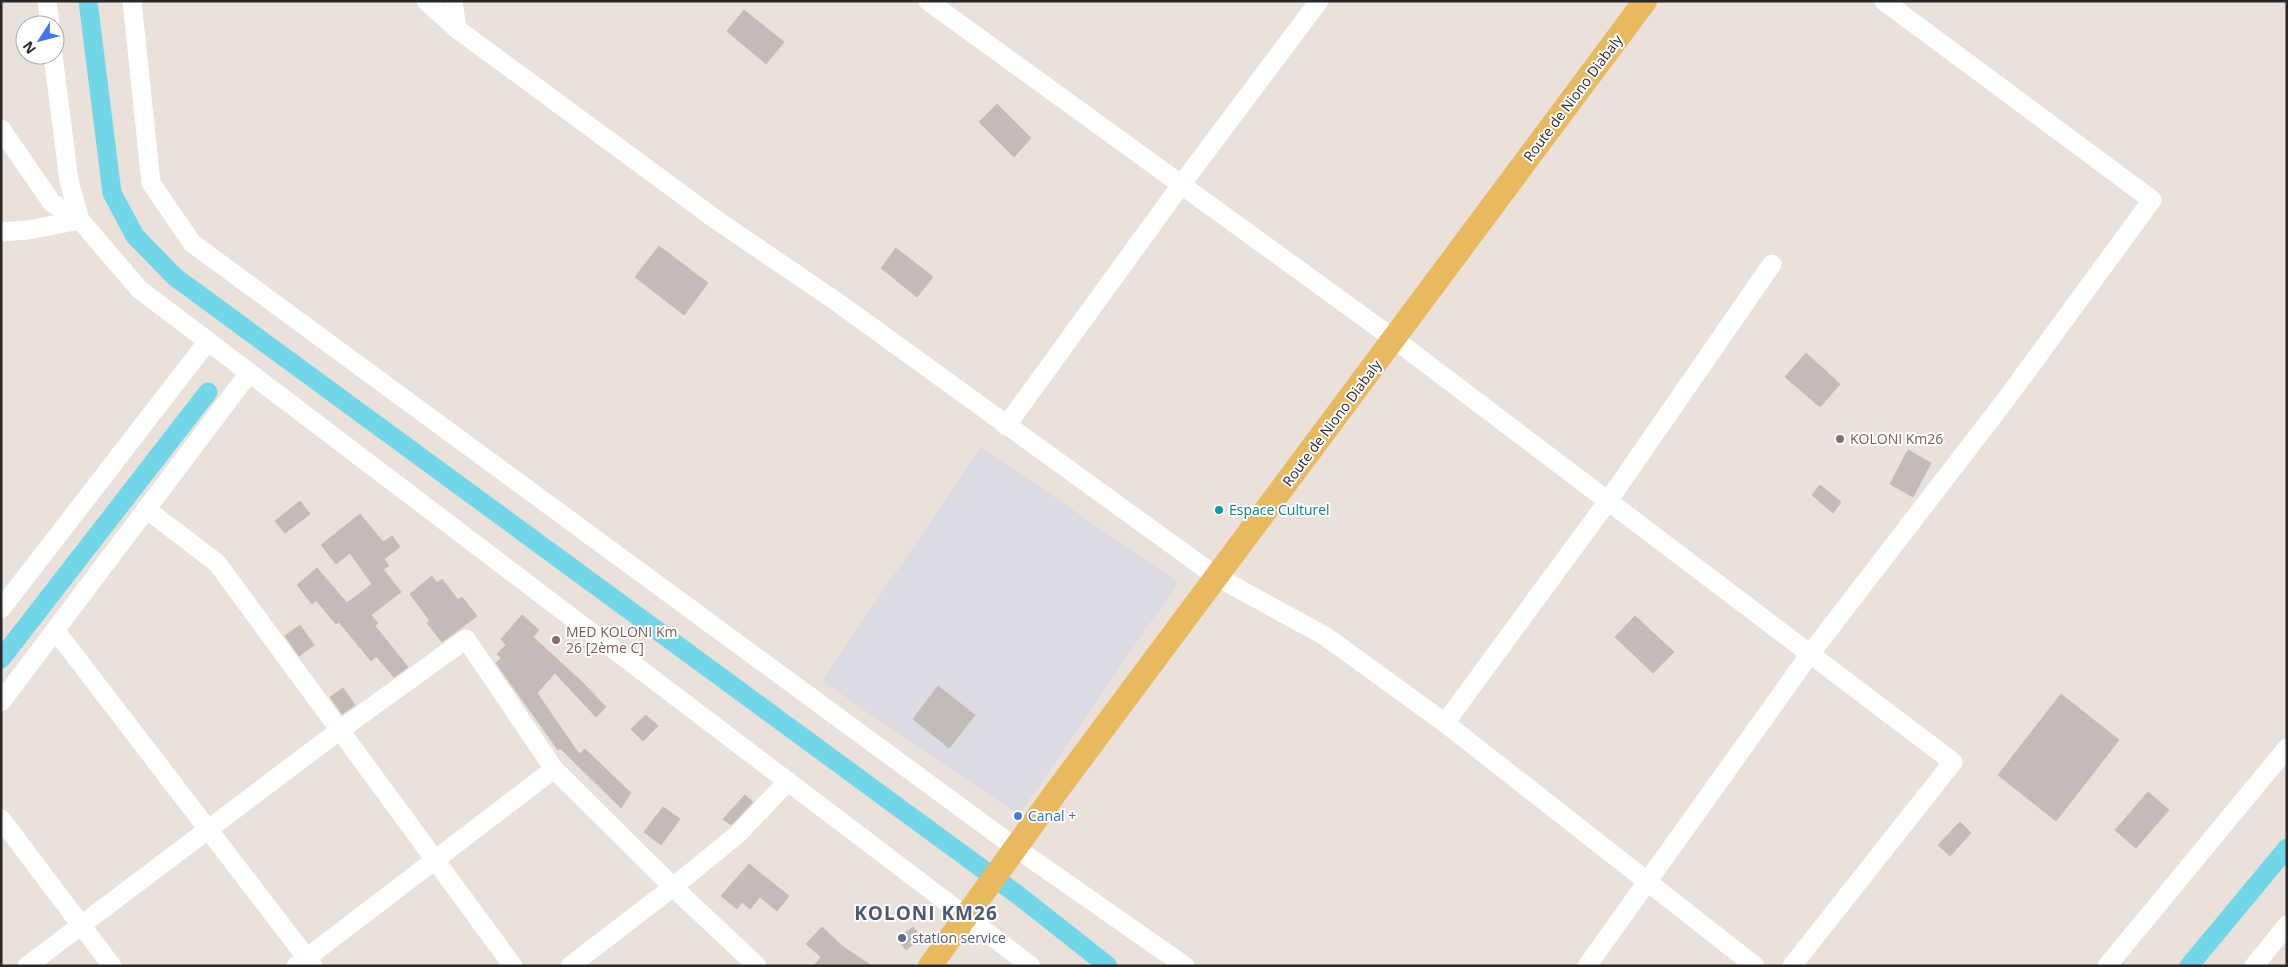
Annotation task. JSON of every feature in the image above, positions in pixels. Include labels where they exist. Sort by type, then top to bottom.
[{"type":"main road","name":"Route de Niono Diabaly","points":[[930,966],[1645,1]]},
{"type":"street","points":[[47,1],[49,15]]},
{"type":"street","points":[[132,1],[151,183],[192,243],[1012,853],[1185,966]]},
{"type":"street","points":[[426,1],[456,29],[718,221],[837,302],[1217,577],[1325,636],[1445,724],[1756,966]]},
{"type":"street","points":[[453,1],[456,29]]},
{"type":"street","points":[[928,1],[1394,339],[1953,762],[1792,966]]},
{"type":"street","points":[[1006,426],[1181,184],[1319,1]]},
{"type":"street","points":[[1587,966],[1810,654],[2007,398],[2152,200],[1884,1]]},
{"type":"street","points":[[54,65],[69,181],[80,220]]},
{"type":"street","points":[[1,129],[52,203],[80,220],[139,289],[788,781],[972,908],[1031,966]]},
{"type":"street","points":[[1,232],[28,230],[80,220]]},
{"type":"street","points":[[1445,724],[1608,501],[1772,264]]},
{"type":"street","points":[[1,609],[208,341]]},
{"type":"street","points":[[1,702],[249,372]]},
{"type":"street","points":[[146,509],[216,563],[513,966]]},
{"type":"street","points":[[56,630],[208,829],[305,963],[554,769]]},
{"type":"street","points":[[27,966],[340,730],[466,639],[554,769],[673,887],[757,966]]},
{"type":"street","points":[[2106,966],[2287,748]]},
{"type":"street","points":[[570,966],[673,887],[738,834],[788,781]]},
{"type":"street","points":[[1,819],[112,966]]},
{"type":"street","points":[[2254,966],[2287,925]]},
{"type":"shaded area","points":[[981,447],[1178,582],[1019,815],[822,681]]},
{"type":"building","points":[[744,10],[784,42],[766,64],[727,31]]},
{"type":"building","points":[[997,104],[1031,138],[1014,157],[979,122]]},
{"type":"building","points":[[659,246],[708,283],[684,315],[635,277]]},
{"type":"building","points":[[896,248],[933,277],[917,297],[881,268]]},
{"type":"building","points":[[1806,353],[1840,384],[1820,407],[1785,377]]},
{"type":"building","points":[[1908,450],[1931,463],[1913,497],[1890,484]]},
{"type":"building","points":[[1820,485],[1841,502],[1833,513],[1812,495]]},
{"type":"building","points":[[300,501],[310,514],[285,533],[275,521]]},
{"type":"building","points":[[360,514],[383,542],[392,536],[400,547],[384,559],[389,566],[383,569],[401,592],[371,615],[378,623],[375,626],[408,667],[394,677],[376,656],[371,661],[339,622],[336,624],[316,600],[312,604],[297,585],[317,568],[347,603],[372,584],[350,553],[336,564],[321,545]]},
{"type":"building","points":[[432,576],[437,583],[442,579],[458,600],[462,597],[477,616],[442,642],[427,623],[430,621],[410,594]]},
{"type":"building","points":[[522,615],[539,630],[533,637],[606,707],[596,717],[555,673],[537,693],[579,754],[585,749],[631,793],[621,808],[560,748],[558,750],[496,663],[501,658],[497,654],[506,645],[501,639]]},
{"type":"building","points":[[1635,616],[1674,652],[1653,673],[1615,637]]},
{"type":"building","points":[[300,625],[314,645],[299,656],[285,636]]},
{"type":"building","points":[[938,686],[975,715],[949,748],[913,719]]},
{"type":"building","points":[[343,688],[355,705],[342,714],[330,697]]},
{"type":"building","points":[[2061,694],[2119,740],[2056,821],[1998,775]]},
{"type":"building","points":[[646,715],[658,726],[643,741],[631,729]]},
{"type":"building","points":[[2148,792],[2169,810],[2136,848],[2115,830]]},
{"type":"building","points":[[745,795],[753,802],[731,825],[723,819]]},
{"type":"building","points":[[663,807],[680,819],[661,845],[644,832]]},
{"type":"building","points":[[1960,822],[1971,833],[1950,856],[1938,845]]},
{"type":"building","points":[[749,864],[789,896],[777,911],[760,897],[750,909],[742,902],[737,909],[721,896]]},
{"type":"building","points":[[822,927],[842,946],[872,966],[814,966],[821,957],[806,944]]},
{"type":"building","points":[[913,927],[921,938],[906,950],[897,939]]},
{"type":"waterway","points":[[88,1],[112,193],[135,236],[175,277],[1018,895],[1108,966]]},
{"type":"waterway","points":[[1,659],[208,392]]},
{"type":"waterway","points":[[2189,966],[2287,848]]},
{"type":"place","name":"KOLONI Km26","points":[[1840,439]]},
{"type":"place","name":"Espace Culturel","points":[[1219,510]]},
{"type":"place","name":"MED KOLONI Km 26 [2ème C]","points":[[556,640]]},
{"type":"place","name":"Canal +","points":[[1018,816]]},
{"type":"place","name":"station service","points":[[902,938]]},
{"type":"district","name":"KOLONI KM26","points":[[926,913]]}]
